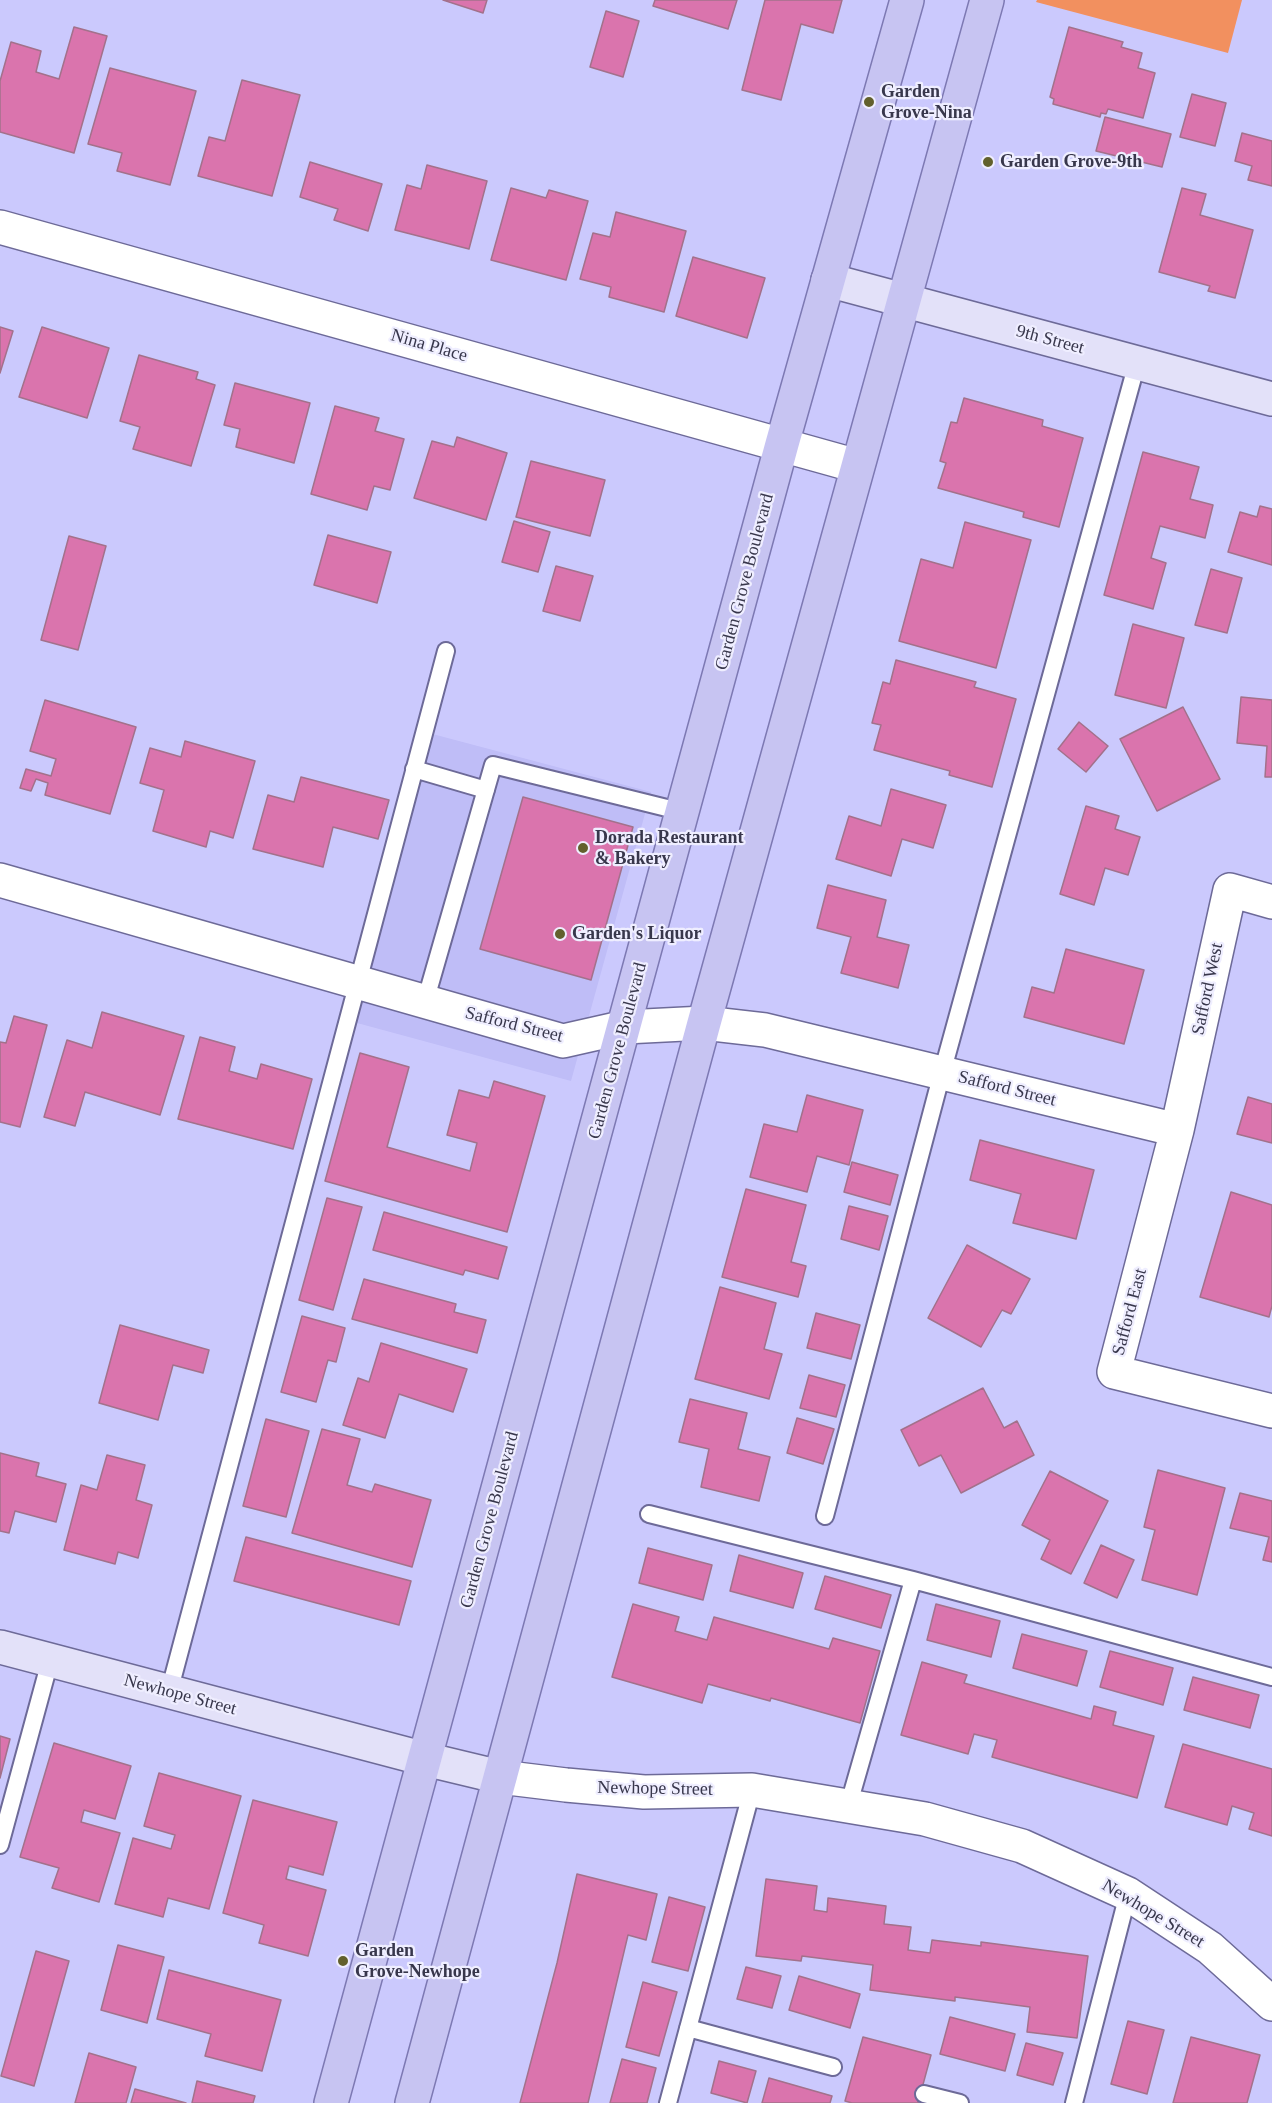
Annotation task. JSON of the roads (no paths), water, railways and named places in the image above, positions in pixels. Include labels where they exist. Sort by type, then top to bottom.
[{"type":"main road","name":"Garden Grove Boulevard","points":[[331,2103],[782,444],[906,0]]},
{"type":"main road","points":[[412,2103],[704,1023],[987,0]]},
{"type":"street","name":"Nina Place","points":[[0,227],[857,466]]},
{"type":"street","name":"9th Street","points":[[828,280],[1272,399]]},
{"type":"street","name":"Safford Street","points":[[0,880],[563,1041],[624,1027],[704,1023],[765,1030],[1178,1130]]},
{"type":"street","name":"Safford West","points":[[1178,1130],[1230,890],[1272,902]]},
{"type":"street","name":"Safford East","points":[[1178,1130],[1114,1371],[1272,1412]]},
{"type":"street","name":"Newhope Street","points":[[0,1647],[425,1760],[500,1777],[644,1792],[752,1790],[925,1819],[1022,1846],[1128,1894],[1210,1948],[1272,2004]]},
{"type":"lane","points":[[825,1516],[942,1073],[1137,363]]},
{"type":"lane","points":[[169,1692],[446,651]]},
{"type":"lane","points":[[425,1002],[493,765],[683,812]]},
{"type":"lane","points":[[414,769],[486,790]]},
{"type":"lane","points":[[649,1514],[913,1580],[1272,1677]]},
{"type":"lane","points":[[848,1806],[913,1580]]},
{"type":"lane","points":[[0,1845],[50,1661]]},
{"type":"lane","points":[[668,2103],[752,1790]]},
{"type":"lane","points":[[1074,2103],[1128,1894]]},
{"type":"lane","points":[[688,2028],[833,2067]]},
{"type":"lane","points":[[924,2094],[960,2103]]},
{"type":"place","name":"Garden Grove-Nina","points":[[869,102]]},
{"type":"place","name":"Garden Grove-9th","points":[[988,162]]},
{"type":"place","name":"Dorada Restaurant & Bakery","points":[[583,848]]},
{"type":"place","name":"Garden's Liquor","points":[[560,934]]},
{"type":"place","name":"Garden Grove-Newhope","points":[[343,1961]]}]
